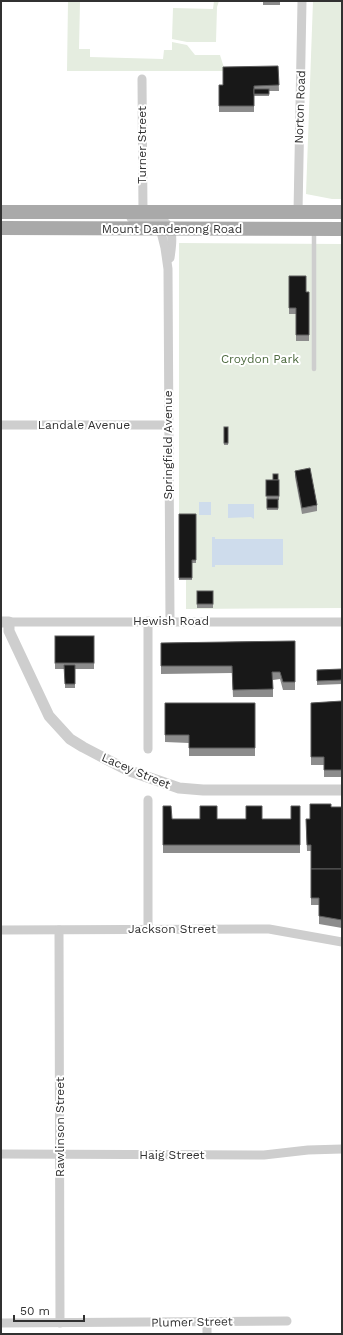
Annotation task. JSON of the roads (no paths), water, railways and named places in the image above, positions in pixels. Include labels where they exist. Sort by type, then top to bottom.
[{"type":"main road","name":"Mount Dandenong Road","points":[[1,212],[342,212]]},
{"type":"main road","points":[[298,212],[298,229]]},
{"type":"main road","name":"Mount Dandenong Road","points":[[1,228],[342,229]]},
{"type":"street","name":"Norton Road","points":[[298,212],[302,1]]},
{"type":"street","name":"Turner Street","points":[[142,79],[143,212]]},
{"type":"street","points":[[86,212],[163,220],[165,228]]},
{"type":"street","name":"Springfield Avenue","points":[[165,228],[172,237],[168,269],[170,621]]},
{"type":"street","name":"Landale Avenue","points":[[1,425],[168,425]]},
{"type":"street","points":[[148,621],[148,749]]},
{"type":"street","name":"Hewish Road","points":[[5,622],[342,622]]},
{"type":"street","name":"Lacey Street","points":[[5,622],[49,716],[57,727],[70,739],[127,770],[179,788],[203,790],[341,790]]},
{"type":"street","points":[[148,800],[148,928]]},
{"type":"street","name":"Jackson Street","points":[[1,930],[148,928],[269,929],[342,942]]},
{"type":"street","name":"Rawlinson Street","points":[[59,930],[60,1323]]},
{"type":"street","name":"Haig Street","points":[[1,1154],[264,1155],[308,1150],[342,1149]]},
{"type":"street","name":"Plumer Street","points":[[1,1323],[287,1321]]},
{"type":"street","points":[[207,1322],[207,1334]]},
{"type":"lane","points":[[314,229],[314,369]]},
{"type":"water","points":[[199,502],[211,502],[211,515],[199,515]]},
{"type":"water","points":[[228,504],[254,504],[254,519],[251,517],[228,518]]},
{"type":"water","points":[[212,537],[215,537],[215,539],[283,539],[283,565],[215,565],[215,567],[212,567]]},
{"type":"park label","name":"Croydon Park","points":[[260,359]]}]
